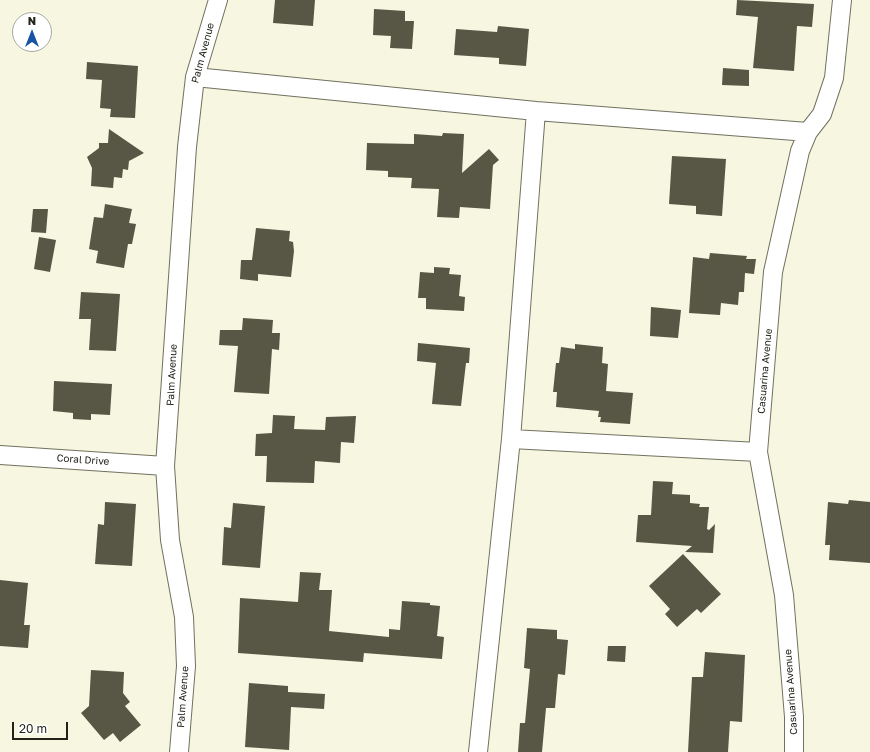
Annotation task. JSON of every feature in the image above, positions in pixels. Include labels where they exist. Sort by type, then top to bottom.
[{"type":"street","name":"Palm Avenue","points":[[179,752],[186,666],[184,617],[170,540],[165,466],[187,147],[195,76],[218,0]]},
{"type":"street","name":"Casuarina Avenue","points":[[794,752],[794,717],[784,595],[758,452],[773,272],[798,158],[808,132],[822,114],[834,78],[842,0]]},
{"type":"street","points":[[195,76],[536,111],[808,132]]},
{"type":"street","points":[[478,752],[511,439],[536,111]]},
{"type":"street","points":[[511,439],[758,452]]},
{"type":"street","name":"Coral Drive","points":[[0,455],[165,466]]},
{"type":"building","points":[[275,0],[315,0],[313,26],[273,23]]},
{"type":"building","points":[[737,0],[814,4],[812,27],[797,26],[794,71],[753,68],[758,17],[736,15]]},
{"type":"building","points":[[374,9],[405,11],[405,21],[414,21],[412,49],[390,48],[391,36],[373,35]]},
{"type":"building","points":[[498,26],[529,29],[526,66],[499,64],[499,58],[454,55],[456,29],[497,32]]},
{"type":"building","points":[[87,62],[138,66],[135,118],[110,117],[111,109],[100,108],[102,80],[86,79]]},
{"type":"building","points":[[723,68],[749,70],[749,86],[722,85]]},
{"type":"building","points":[[109,129],[144,153],[129,161],[128,170],[123,169],[122,178],[114,177],[113,188],[91,186],[92,168],[87,157],[99,148],[99,143],[108,143]]},
{"type":"building","points":[[443,133],[464,134],[462,173],[489,149],[499,160],[493,165],[490,209],[460,207],[459,218],[437,217],[439,189],[411,188],[412,178],[388,177],[388,171],[366,170],[367,143],[414,144],[414,134],[442,136]]},
{"type":"building","points":[[672,156],[726,159],[722,216],[696,214],[696,206],[669,204]]},
{"type":"building","points":[[105,204],[132,209],[129,223],[136,224],[132,244],[128,244],[124,268],[96,263],[98,251],[89,249],[94,217],[103,218]]},
{"type":"building","points":[[33,209],[48,209],[46,233],[31,232]]},
{"type":"building","points":[[256,228],[290,231],[289,241],[293,242],[294,251],[291,277],[258,274],[258,281],[240,279],[241,260],[252,260]]},
{"type":"building","points":[[39,237],[56,240],[50,272],[34,269]]},
{"type":"building","points":[[710,253],[747,256],[746,259],[756,259],[754,274],[745,273],[744,292],[739,292],[738,305],[721,303],[720,315],[689,313],[693,257],[709,259]]},
{"type":"building","points":[[434,267],[450,268],[449,274],[461,275],[459,296],[465,297],[464,311],[426,309],[426,298],[418,298],[420,272],[434,273]]},
{"type":"building","points":[[81,292],[120,294],[116,351],[89,350],[91,319],[79,319]]},
{"type":"building","points":[[651,307],[681,310],[678,338],[650,336]]},
{"type":"building","points":[[243,318],[273,320],[272,333],[280,333],[279,350],[272,349],[269,394],[234,392],[238,346],[219,345],[220,330],[242,330]]},
{"type":"building","points":[[418,343],[470,348],[469,363],[466,363],[461,406],[432,404],[436,363],[417,361]]},
{"type":"building","points":[[575,344],[603,347],[602,363],[608,364],[606,391],[633,393],[630,424],[600,422],[601,417],[598,417],[599,411],[556,407],[557,392],[553,392],[556,363],[559,363],[561,347],[575,349]]},
{"type":"building","points":[[54,381],[112,384],[110,415],[91,414],[91,420],[73,419],[73,413],[53,411]]},
{"type":"building","points":[[273,415],[295,416],[294,429],[325,430],[326,417],[356,416],[354,443],[341,442],[340,463],[315,461],[314,483],[266,482],[267,456],[255,456],[256,434],[272,433]]},
{"type":"building","points":[[653,481],[673,482],[672,494],[690,495],[690,503],[700,504],[699,507],[709,507],[707,529],[709,530],[715,524],[713,553],[685,552],[692,546],[636,542],[638,515],[651,515]]},
{"type":"building","points":[[849,500],[870,502],[870,563],[829,560],[830,545],[825,545],[828,502],[848,504]]},
{"type":"building","points":[[105,502],[136,504],[132,566],[95,564],[98,524],[104,525]]},
{"type":"building","points":[[233,503],[265,506],[260,568],[222,565],[224,527],[231,528]]},
{"type":"building","points":[[683,554],[721,594],[701,613],[697,609],[677,627],[665,614],[670,609],[649,586]]},
{"type":"building","points":[[300,572],[321,573],[319,590],[332,590],[329,631],[389,637],[389,629],[400,630],[402,601],[430,603],[430,605],[440,606],[437,636],[444,637],[442,659],[364,653],[363,662],[238,653],[240,598],[298,602]]},
{"type":"building","points":[[0,580],[28,583],[24,625],[30,625],[28,648],[0,646]]},
{"type":"building","points":[[527,628],[557,630],[557,639],[568,640],[565,675],[558,674],[555,708],[546,708],[542,752],[518,752],[520,723],[525,723],[530,669],[524,668]]},
{"type":"building","points":[[608,646],[626,646],[625,662],[607,661]]},
{"type":"building","points":[[705,652],[745,655],[742,722],[730,721],[728,752],[688,752],[692,677],[703,677]]},
{"type":"building","points":[[91,670],[124,672],[123,693],[130,702],[125,706],[141,725],[120,742],[113,733],[104,740],[81,713],[89,706]]},
{"type":"building","points":[[249,683],[288,686],[288,692],[325,694],[324,709],[291,707],[289,750],[245,747]]}]
